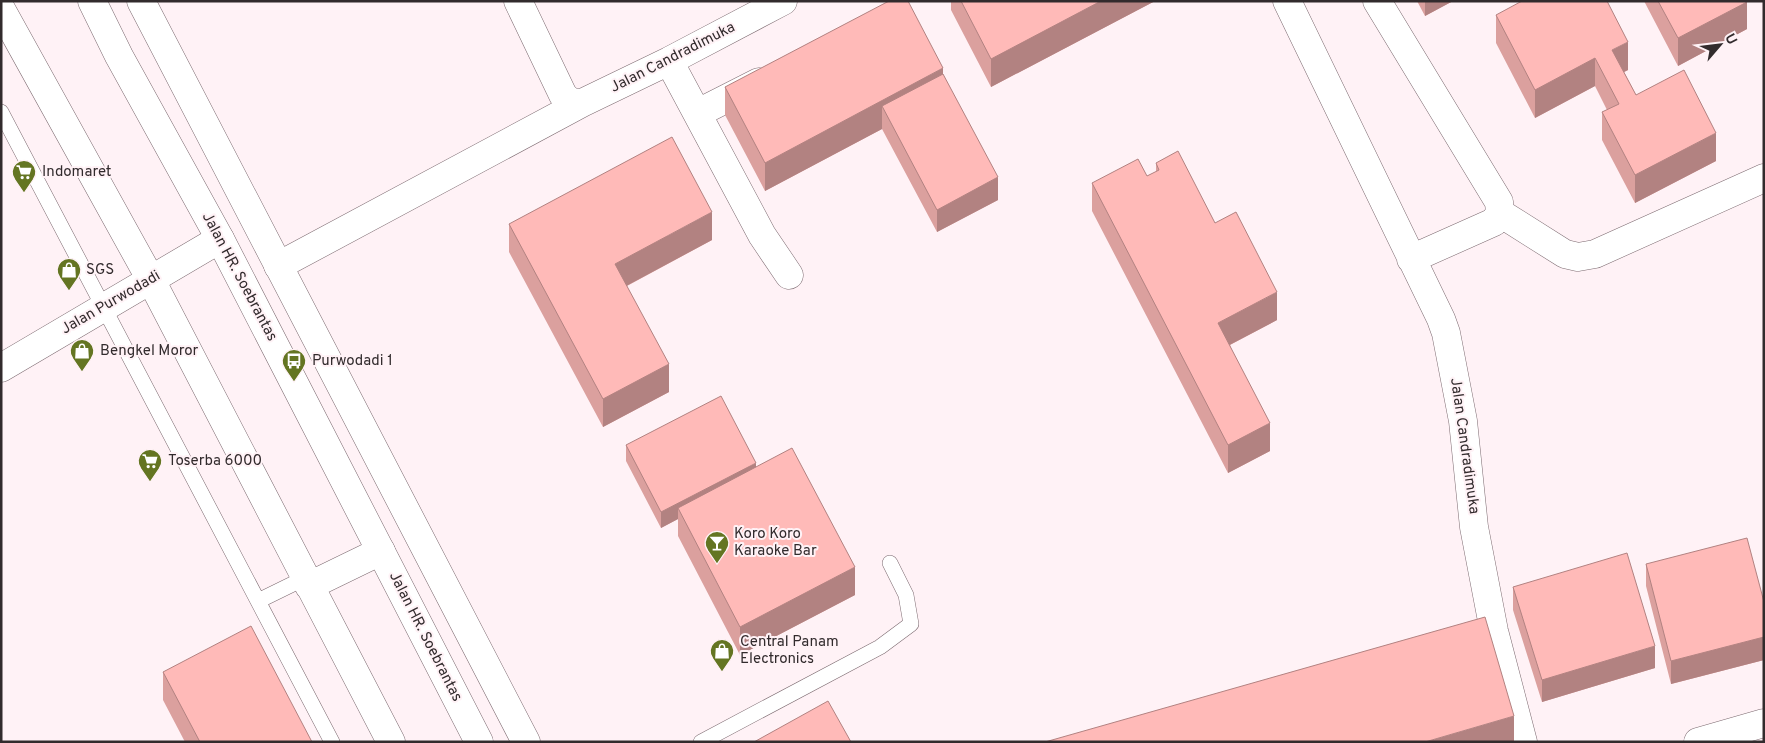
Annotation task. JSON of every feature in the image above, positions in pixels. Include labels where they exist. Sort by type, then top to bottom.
[{"type":"street","name":"Jalan HR. Soebrantas","points":[[92,1],[220,239],[479,742]]},
{"type":"street","points":[[141,1],[526,742]]},
{"type":"street","points":[[518,1],[572,99]]},
{"type":"street","name":"Jalan Candradimuka","points":[[278,266],[572,99],[669,61],[783,1]]},
{"type":"street","name":"Jalan Candradimuka","points":[[1287,1],[1446,332],[1463,421],[1474,527],[1494,631],[1523,742]]},
{"type":"street","points":[[1377,1],[1499,202],[1500,214],[1494,222],[1411,259]]},
{"type":"street","points":[[1,9],[151,280],[391,742]]},
{"type":"street","points":[[669,61],[762,235],[789,275]]},
{"type":"street","points":[[698,113],[785,68]]},
{"type":"street","points":[[1500,214],[1565,254],[1578,257],[1595,254],[1764,178]]},
{"type":"street","name":"Jalan Purwodadi","points":[[1,368],[220,239]]},
{"type":"street","points":[[307,582],[381,551]]},
{"type":"street","points":[[1466,638],[1494,631]]},
{"type":"street","points":[[1698,742],[1764,723]]},
{"type":"lane","points":[[1,112],[332,742]]},
{"type":"lane","points":[[701,742],[880,647],[911,624],[906,595],[890,563]]},
{"type":"lane","points":[[258,601],[307,582]]},
{"type":"building","points":[[889,1],[908,1],[943,68],[765,163],[725,87]]},
{"type":"building","points":[[961,1],[1101,1],[991,59]]},
{"type":"building","points":[[1522,1],[1607,1],[1628,42],[1612,50],[1636,95],[1684,70],[1716,133],[1635,175],[1602,112],[1619,104],[1595,58],[1535,90],[1496,15]]},
{"type":"building","points":[[1658,1],[1747,1],[1747,2],[1678,38]]},
{"type":"building","points":[[943,74],[998,177],[937,210],[882,106]]},
{"type":"building","points":[[672,137],[712,212],[615,264],[669,364],[603,399],[509,224]]},
{"type":"building","points":[[1178,151],[1215,223],[1236,212],[1277,292],[1218,323],[1270,423],[1228,445],[1092,183],[1138,159],[1147,176],[1159,170],[1156,163]]},
{"type":"building","points":[[721,396],[756,463],[661,512],[626,445]]},
{"type":"building","points":[[792,448],[855,567],[740,627],[678,508]]},
{"type":"building","points":[[1747,538],[1764,602],[1764,637],[1671,661],[1646,564]]},
{"type":"building","points":[[1627,553],[1655,646],[1542,680],[1513,587]]},
{"type":"building","points":[[1485,617],[1514,716],[1425,742],[1045,742]]},
{"type":"building","points":[[251,626],[312,742],[200,742],[163,672]]},
{"type":"building","points":[[828,701],[851,742],[754,742]]},
{"type":"place","name":"Indomaret","points":[[24,193]]},
{"type":"place","name":"SGS","points":[[69,291]]},
{"type":"place","name":"Bengkel Moror","points":[[82,372]]},
{"type":"place","name":"Purwodadi 1","points":[[294,382]]},
{"type":"place","name":"Toserba 6000","points":[[150,482]]},
{"type":"place","name":"Koro Koro Karaoke Bar","points":[[717,564]]},
{"type":"place","name":"Central Panam Electronics","points":[[722,672]]}]
